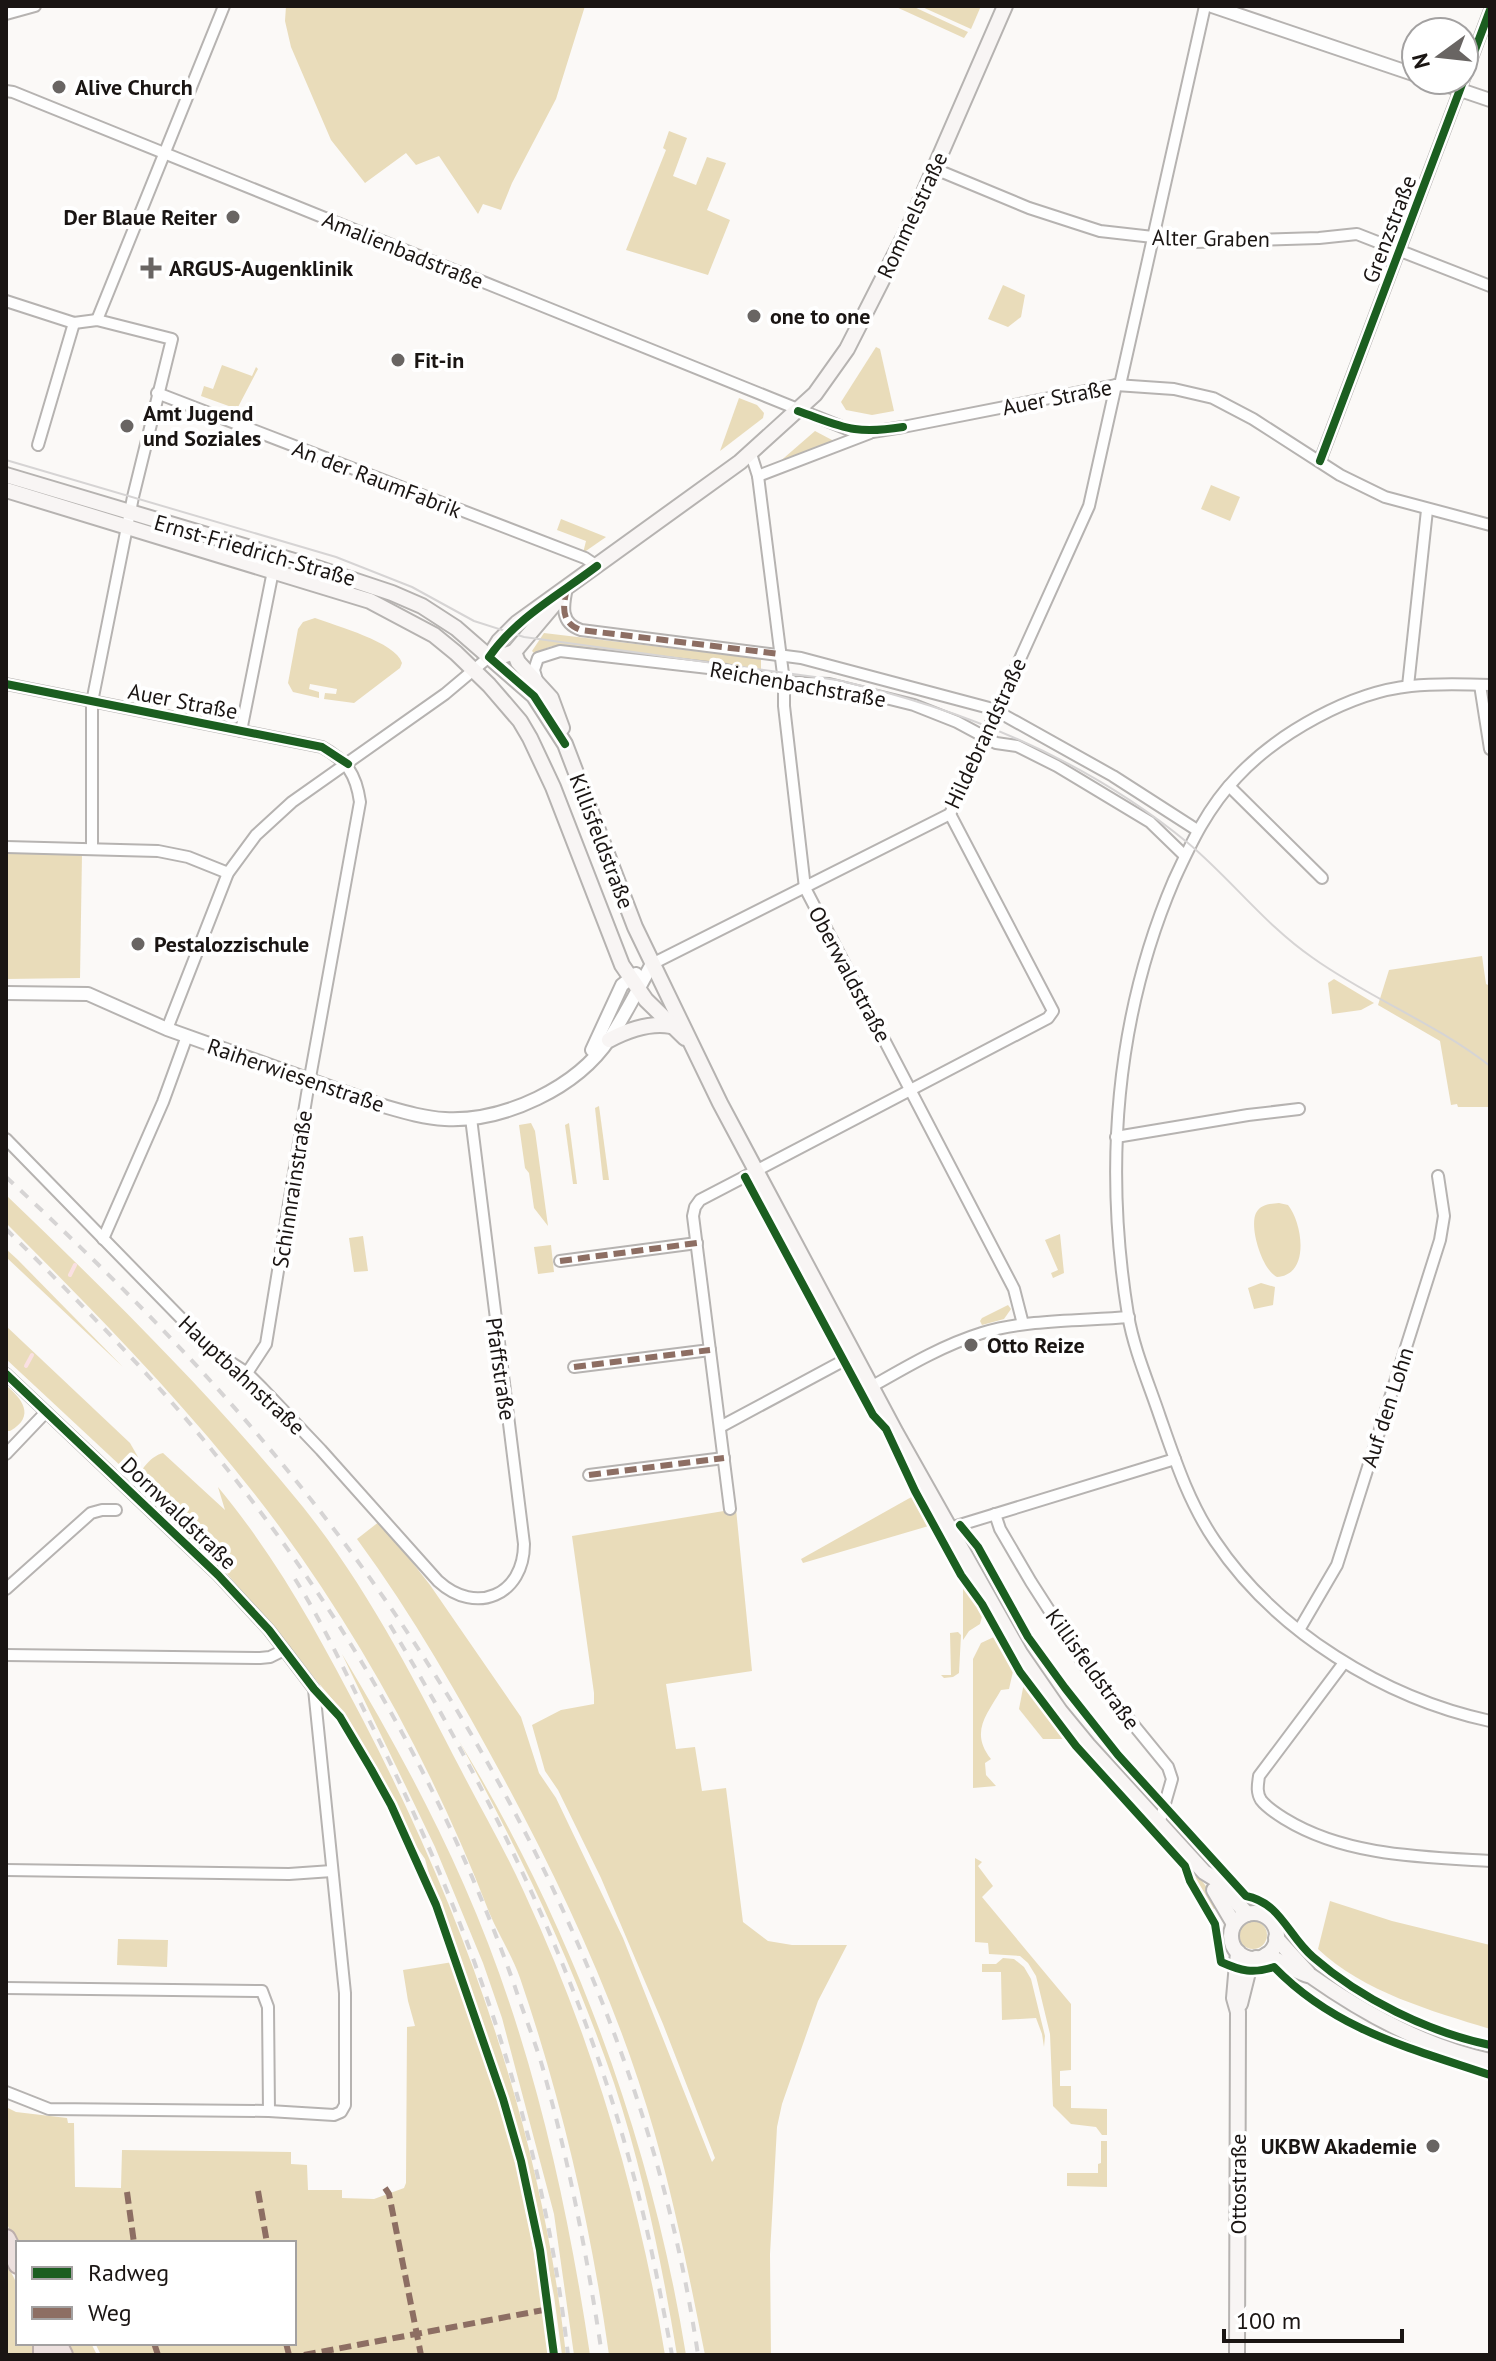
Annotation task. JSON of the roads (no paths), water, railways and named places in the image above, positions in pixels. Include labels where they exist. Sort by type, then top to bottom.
[{"type":"highway","points":[[6,2239],[16,2260]]},
{"type":"highway","points":[[6,2254],[16,2274]]},
{"type":"main road","name":"Rommelstraße","points":[[798,411],[815,394],[847,349],[935,169],[1005,6]]},
{"type":"main road","points":[[489,657],[499,641],[517,623],[751,454],[798,411]]},
{"type":"main road","name":"Ernst-Friedrich-Straße","points":[[6,475],[273,571],[370,601],[434,635],[475,671]]},
{"type":"main road","name":"Ernst-Friedrich-Straße","points":[[6,490],[374,586],[431,612],[456,628],[489,657]]},
{"type":"main road","points":[[370,601],[374,586]]},
{"type":"main road","points":[[384,608],[424,615],[481,655],[499,657],[514,652],[567,588]]},
{"type":"main road","points":[[514,652],[518,662],[537,680],[555,706],[565,744]]},
{"type":"main road","name":"Killisfeldstraße","points":[[489,657],[534,696],[565,744],[635,927],[755,1172],[1020,1653],[1088,1745],[1204,1872],[1234,1924]]},
{"type":"main road","name":"Killisfeldstraße","points":[[475,671],[520,721],[539,755],[616,952],[634,984],[691,1044]]},
{"type":"main road","points":[[609,1040],[634,1029],[659,1024],[671,1026]]},
{"type":"main road","name":"Killisfeldstraße","points":[[1204,1872],[1217,1880],[1247,1914]]},
{"type":"main road","points":[[1311,1976],[1298,1973],[1281,1960],[1238,1952],[1231,1940],[1234,1924],[1247,1914],[1262,1914],[1270,1920],[1276,1938],[1311,1976],[1385,2023],[1490,2061]]},
{"type":"main road","points":[[1261,1956],[1273,1948],[1276,1938]]},
{"type":"main road","name":"Ottostraße","points":[[1238,1952],[1234,1998],[1238,2012]]},
{"type":"main road","name":"Ottostraße","points":[[1237,2355],[1238,2012],[1248,1972],[1261,1956]]},
{"type":"street","points":[[6,14],[35,6]]},
{"type":"street","points":[[97,320],[224,6]]},
{"type":"street","name":"Hildebrandstraße","points":[[652,964],[950,814],[1089,506],[1205,6]]},
{"type":"street","points":[[1212,6],[1400,70]]},
{"type":"street","name":"Grenzstraße","points":[[1480,38],[1490,10]]},
{"type":"street","name":"Amalienbadstraße","points":[[6,91],[708,371],[798,411]]},
{"type":"street","name":"Grenzstraße","points":[[1320,461],[1459,96]]},
{"type":"street","name":"Alter Graben","points":[[935,169],[1044,213],[1100,231],[1197,242],[1357,234],[1490,286]]},
{"type":"street","points":[[6,301],[74,323],[97,320],[172,339],[128,520],[92,702],[92,849]]},
{"type":"street","points":[[38,445],[74,323]]},
{"type":"street","name":"Auer Straße","points":[[798,411],[852,431],[872,432],[1118,385],[1174,389],[1213,398],[1363,486],[1427,510],[1490,525]]},
{"type":"street","name":"An der RaumFabrik","points":[[157,393],[585,558],[597,566]]},
{"type":"street","name":"Auer Straße","points":[[758,476],[872,432]]},
{"type":"street","name":"Oberwaldstraße","points":[[751,454],[758,476],[784,682],[784,706],[805,888],[1014,1289],[1023,1324]]},
{"type":"street","points":[[1408,686],[1427,510]]},
{"type":"street","points":[[241,731],[273,571]]},
{"type":"street","name":"Reichenbachstraße","points":[[567,588],[563,611],[568,623],[581,630],[780,654],[904,684],[997,711],[1113,776],[1197,830]]},
{"type":"street","name":"Reichenbachstraße","points":[[537,680],[534,670],[541,654],[560,651],[726,670],[784,682],[829,684],[887,698],[941,714],[986,739],[1028,751],[1081,779],[1150,822],[1184,855]]},
{"type":"street","points":[[167,1029],[228,873],[256,835],[274,816],[475,671],[489,657]]},
{"type":"street","name":"Auer Straße","points":[[6,684],[322,747],[348,764]]},
{"type":"street","points":[[1490,749],[1485,685],[1408,686],[1357,700],[1320,715],[1247,767],[1197,830],[1154,932],[1142,971],[1120,1084],[1116,1137],[1119,1236],[1129,1317],[1188,1494],[1215,1541],[1267,1602],[1343,1664],[1446,1708],[1490,1721]]},
{"type":"street","name":"Schinnrainstraße","points":[[247,1373],[263,1353],[266,1344],[360,802],[357,782],[348,764]]},
{"type":"street","points":[[1229,786],[1322,878]]},
{"type":"street","points":[[730,1509],[693,1216],[695,1207],[700,1200],[1048,1018],[1053,1011],[950,814]]},
{"type":"street","points":[[6,847],[172,853],[228,873]]},
{"type":"street","name":"Raiherwiesenstraße","points":[[6,993],[88,994],[167,1029],[310,1081],[416,1115],[445,1119],[471,1118],[533,1101],[581,1068],[609,1040],[634,984],[652,964]]},
{"type":"street","name":"Raiherwiesenstraße","points":[[581,1068],[601,1037],[622,985],[634,984]]},
{"type":"street","points":[[103,1239],[163,1102],[187,1036]]},
{"type":"street","points":[[1116,1137],[1299,1109]]},
{"type":"street","name":"Pfaffstraße","points":[[471,1118],[524,1544],[521,1569],[513,1582],[505,1589],[482,1598]]},
{"type":"street","name":"Hauptbahnstraße","points":[[6,1139],[213,1351],[247,1373],[321,1450],[438,1581],[458,1596],[482,1598]]},
{"type":"street","name":"Auf den Lohn","points":[[1299,1630],[1337,1565],[1440,1240],[1444,1216],[1438,1176]]},
{"type":"street","points":[[560,1261],[697,1243]]},
{"type":"street","points":[[871,1387],[958,1342],[992,1330],[1023,1324],[1129,1317]]},
{"type":"street","points":[[574,1367],[710,1350]]},
{"type":"street","points":[[720,1427],[854,1355]]},
{"type":"street","name":"Dornwaldstraße","points":[[6,1374],[218,1575],[314,1689],[345,1993],[345,2105],[341,2112],[334,2115],[269,2111]]},
{"type":"street","points":[[7,1451],[46,1412]]},
{"type":"street","points":[[589,1475],[724,1458]]},
{"type":"street","points":[[950,1528],[1175,1459]]},
{"type":"street","points":[[6,1589],[91,1513],[116,1510]]},
{"type":"street","name":"Killisfeldstraße","points":[[995,1514],[1000,1529],[1031,1582],[1083,1663],[1168,1767],[1172,1779],[1159,1824]]},
{"type":"street","points":[[6,1655],[260,1658],[284,1650]]},
{"type":"street","points":[[1343,1664],[1259,1776],[1260,1798],[1299,1827],[1324,1838],[1369,1849],[1490,1861]]},
{"type":"street","points":[[6,1870],[277,1874],[332,1871]]},
{"type":"street","points":[[6,1988],[262,1991],[268,2007],[269,2111],[49,2109],[6,2092]]},
{"type":"waterway","points":[[70,1275],[75,1265]]},
{"type":"waterway","points":[[26,1366],[32,1355]]},
{"type":"tram line","points":[[6,460],[336,557],[412,587],[474,621],[524,637],[837,680],[977,722],[1066,763],[1149,813],[1204,857],[1296,945],[1334,972],[1447,1037],[1490,1066]]},
{"type":"railway","points":[[6,1177],[142,1308],[269,1448],[347,1546],[419,1650],[486,1759],[545,1873],[597,1990],[641,2110],[675,2232],[698,2355]]},
{"type":"railway","points":[[6,1229],[140,1367],[215,1454],[262,1515],[349,1642],[424,1775],[488,1915],[539,2056],[571,2182],[602,2355]]},
{"type":"railway","points":[[295,1579],[333,1648],[405,1794],[470,1949],[521,2108],[541,2189],[568,2355]]},
{"type":"railway","points":[[390,1625],[497,1820],[559,1955],[610,2095],[637,2189],[672,2355]]},
{"type":"place","name":"Alive Church","points":[[59,87]]},
{"type":"place","name":"Der Blaue Reiter","points":[[233,217]]},
{"type":"place","name":"ARGUS-Augenklinik","points":[[151,268]]},
{"type":"place","name":"one to one","points":[[754,316]]},
{"type":"place","name":"Fit-in","points":[[398,360]]},
{"type":"place","name":"Amt Jugend und Soziales","points":[[127,426]]},
{"type":"place","name":"Pestalozzischule","points":[[138,944]]},
{"type":"place","name":"Otto Reize","points":[[971,1345]]},
{"type":"place","name":"UKBW Akademie","points":[[1433,2146]]}]
